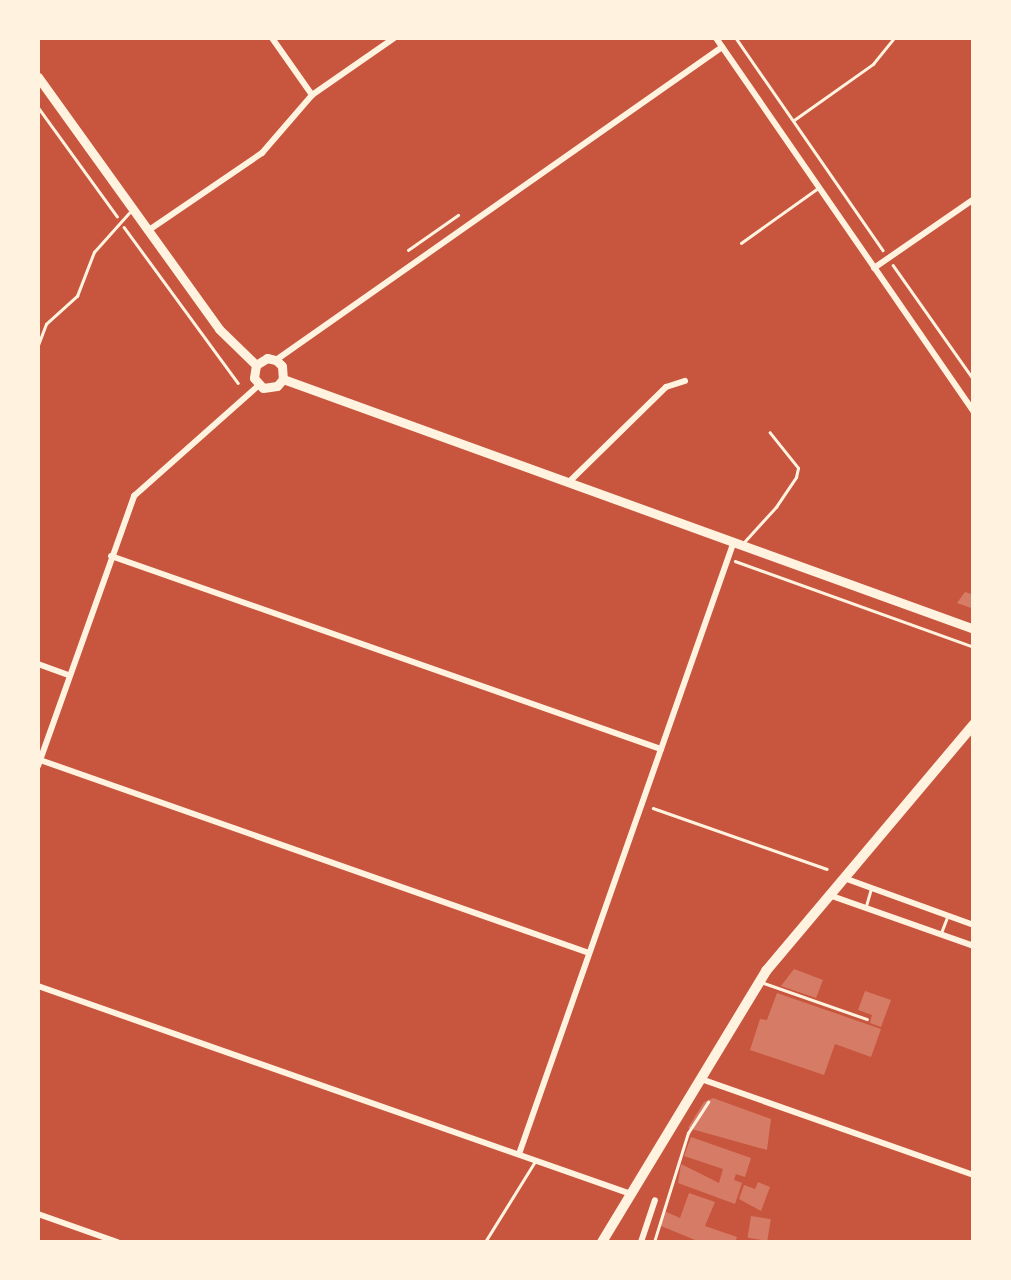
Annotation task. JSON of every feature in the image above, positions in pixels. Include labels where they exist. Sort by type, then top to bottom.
[{"type":"highway","points":[[602,1242],[759,982],[974,724]]},
{"type":"main road","points":[[38,77],[219,328],[256,365]]},
{"type":"main road","points":[[267,358],[282,366],[283,379],[272,388],[258,385],[253,373],[256,365],[267,358]]},
{"type":"main road","points":[[283,379],[974,629]]},
{"type":"street","points":[[272,38],[312,95]]},
{"type":"street","points":[[149,230],[262,153],[312,95],[394,38]]},
{"type":"street","points":[[716,38],[974,412]]},
{"type":"street","points":[[276,360],[722,47]]},
{"type":"street","points":[[874,268],[974,199]]},
{"type":"street","points":[[569,482],[666,388],[685,381]]},
{"type":"street","points":[[258,385],[142,487],[129,505],[38,763],[589,954]]},
{"type":"street","points":[[519,1154],[728,559],[737,545]]},
{"type":"street","points":[[111,556],[661,750]]},
{"type":"street","points":[[38,664],[69,676]]},
{"type":"street","points":[[843,878],[974,925]]},
{"type":"street","points":[[828,895],[974,946]]},
{"type":"street","points":[[38,986],[630,1194]]},
{"type":"street","points":[[700,1078],[974,1175]]},
{"type":"street","points":[[641,1242],[655,1200]]},
{"type":"street","points":[[38,1214],[117,1242]]},
{"type":"lane","points":[[741,243],[819,187]]},
{"type":"lane","points":[[38,345],[46,324],[77,296],[94,252],[133,208]]},
{"type":"lane","points":[[737,545],[776,508],[796,477],[798,468],[770,433]]},
{"type":"lane","points":[[865,908],[872,888]]},
{"type":"lane","points":[[940,934],[947,916]]},
{"type":"lane","points":[[759,982],[866,1019]]},
{"type":"lane","points":[[486,1242],[536,1160]]},
{"type":"path","points":[[736,38],[974,380]]},
{"type":"path","points":[[793,120],[873,64],[894,38]]},
{"type":"path","points":[[38,107],[238,383]]},
{"type":"path","points":[[408,250],[458,215]]},
{"type":"path","points":[[728,559],[974,647]]},
{"type":"path","points":[[642,804],[827,869]]},
{"type":"path","points":[[654,1242],[688,1133],[708,1102]]},
{"type":"building","points":[[965,592],[974,595],[974,609],[957,603]]},
{"type":"building","points":[[794,969],[823,980],[816,998],[781,986]]},
{"type":"building","points":[[865,991],[891,1000],[881,1027],[870,1023],[872,1015],[858,1010]]},
{"type":"building","points":[[777,993],[881,1029],[871,1057],[835,1044],[824,1075],[750,1050],[760,1019],[767,1020]]},
{"type":"building","points":[[713,1098],[771,1119],[767,1150],[688,1128],[704,1102]]},
{"type":"building","points":[[691,1137],[751,1158],[745,1177],[736,1174],[734,1180],[742,1183],[735,1204],[678,1183],[681,1164],[719,1183],[723,1169],[684,1156]]},
{"type":"building","points":[[758,1182],[770,1187],[761,1211],[739,1199],[744,1185],[755,1189]]},
{"type":"building","points":[[689,1193],[715,1202],[705,1226],[737,1237],[735,1242],[700,1242],[661,1226],[664,1211],[680,1218]]},
{"type":"building","points":[[751,1216],[771,1219],[767,1241],[748,1238]]}]
